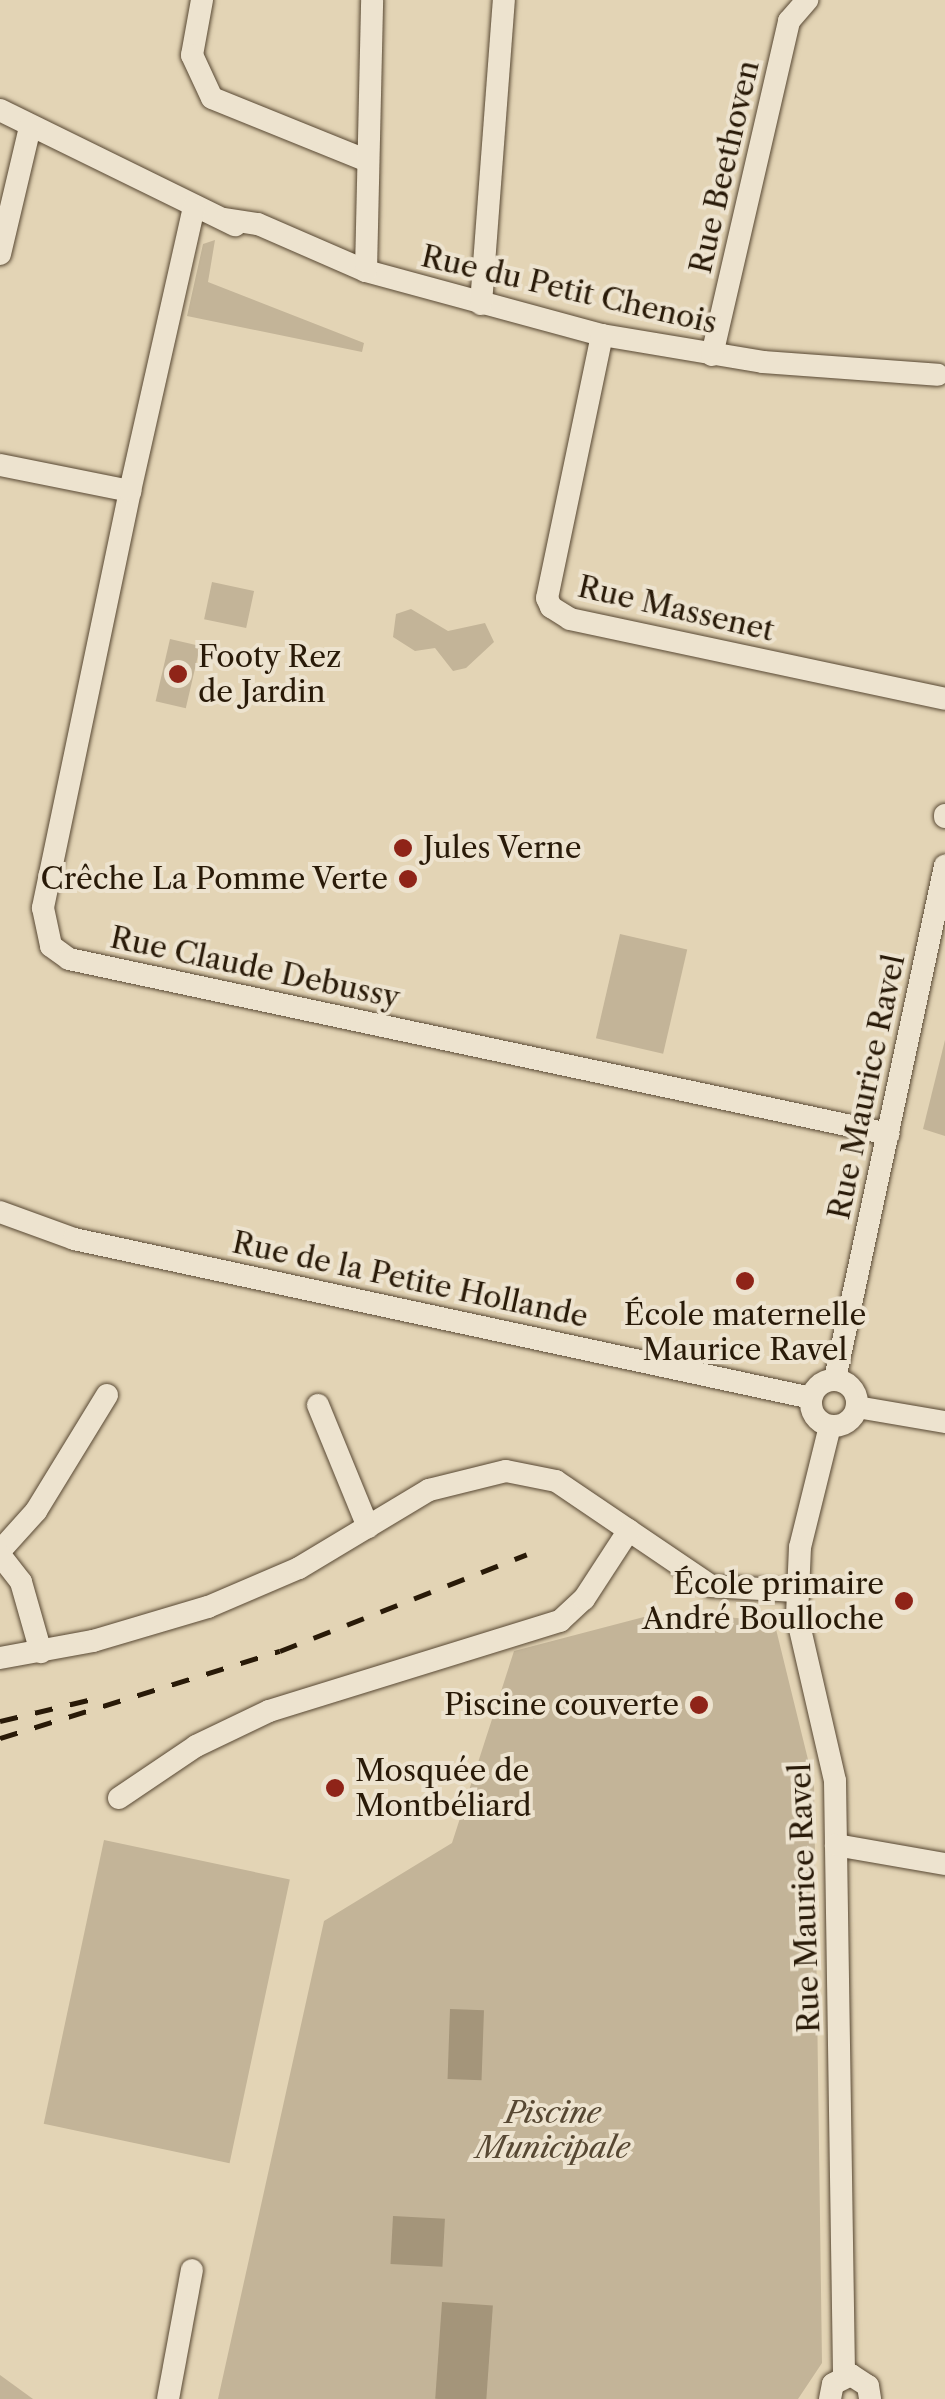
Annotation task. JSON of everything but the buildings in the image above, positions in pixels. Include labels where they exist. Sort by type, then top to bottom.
[{"type":"street","points":[[202,0],[192,56],[212,98],[368,161]]},
{"type":"street","points":[[366,271],[372,0]]},
{"type":"street","points":[[480,304],[504,0]]},
{"type":"street","name":"Rue Beethoven","points":[[712,354],[790,21],[808,0]]},
{"type":"street","name":"Rue du Petit Chenois","points":[[0,110],[226,219],[258,224],[366,271],[480,304],[602,335],[712,354],[938,374]]},
{"type":"street","points":[[0,254],[30,127]]},
{"type":"street","name":"Rue Claude Debussy","points":[[194,206],[43,908],[51,946],[69,960],[889,1134]]},
{"type":"street","name":"Rue Massenet","points":[[602,335],[546,598],[550,607],[577,620],[945,699]]},
{"type":"street","points":[[0,465],[129,500]]},
{"type":"street","name":"Rue Maurice Ravel","points":[[835,1379],[945,866]]},
{"type":"street","name":"Rue de la Petite Hollande","points":[[0,1212],[74,1239],[811,1398]]},
{"type":"street","points":[[835,1379],[850,1385],[857,1407],[844,1424],[830,1426],[812,1412],[811,1398],[817,1386],[835,1379]]},
{"type":"street","points":[[40,1652],[22,1582],[0,1553],[36,1511],[107,1395]]},
{"type":"street","points":[[318,1405],[368,1527]]},
{"type":"street","points":[[857,1407],[945,1422]]},
{"type":"street","name":"Rue Maurice Ravel","points":[[830,1426],[796,1592],[831,1752],[836,1845],[844,2376]]},
{"type":"street","points":[[0,1658],[40,1652],[208,1607],[299,1568],[428,1490],[506,1471],[556,1481],[711,1586],[796,1592]]},
{"type":"street","points":[[119,1798],[196,1746],[269,1711],[560,1621],[584,1599],[629,1530]]},
{"type":"street","points":[[836,1845],[945,1864]]},
{"type":"street","points":[[168,2399],[192,2270]]},
{"type":"street","points":[[830,2399],[833,2384],[844,2376],[864,2380],[870,2399]]},
{"type":"green space","points":[[215,240],[208,282],[364,343],[362,352],[187,316],[203,244]]},
{"type":"green space","points":[[212,582],[254,591],[246,628],[204,619]]},
{"type":"green space","points":[[411,609],[448,631],[485,623],[494,642],[466,668],[453,671],[435,648],[415,651],[393,637],[396,614]]},
{"type":"green space","name":"Footy Rez de Jardin","points":[[170,639],[200,646],[186,708],[156,701]]},
{"type":"green space","points":[[620,934],[687,950],[663,1054],[596,1038]]},
{"type":"green space","points":[[945,1040],[945,1136],[923,1129]]},
{"type":"green space","name":"Piscine Municipale","points":[[663,1612],[774,1621],[814,1784],[822,2363],[798,2399],[218,2399],[324,1921],[452,1843],[514,1651]]},
{"type":"green space","points":[[104,1840],[290,1880],[230,2163],[44,2124]]},
{"type":"green space","points":[[0,2375],[33,2399],[0,2399]]},
{"type":"shaded area","points":[[450,2009],[484,2010],[482,2080],[448,2079]]},
{"type":"shaded area","points":[[393,2216],[445,2219],[442,2267],[390,2264]]},
{"type":"shaded area","points":[[442,2302],[493,2306],[486,2399],[435,2399]]},
{"type":"railway","points":[[0,1738],[280,1651],[527,1554]]},
{"type":"railway","points":[[0,1721],[92,1699]]},
{"type":"place","name":"Footy Rez de Jardin","points":[[178,674]]},
{"type":"place","name":"Jules Verne","points":[[403,848]]},
{"type":"place","name":"Crêche La Pomme Verte","points":[[408,879]]},
{"type":"place","name":"École maternelle Maurice Ravel","points":[[745,1281]]},
{"type":"place","name":"École primaire André Boulloche","points":[[904,1601]]},
{"type":"place","name":"Piscine couverte","points":[[699,1705]]},
{"type":"place","name":"Mosquée de Montbéliard","points":[[335,1788]]}]
